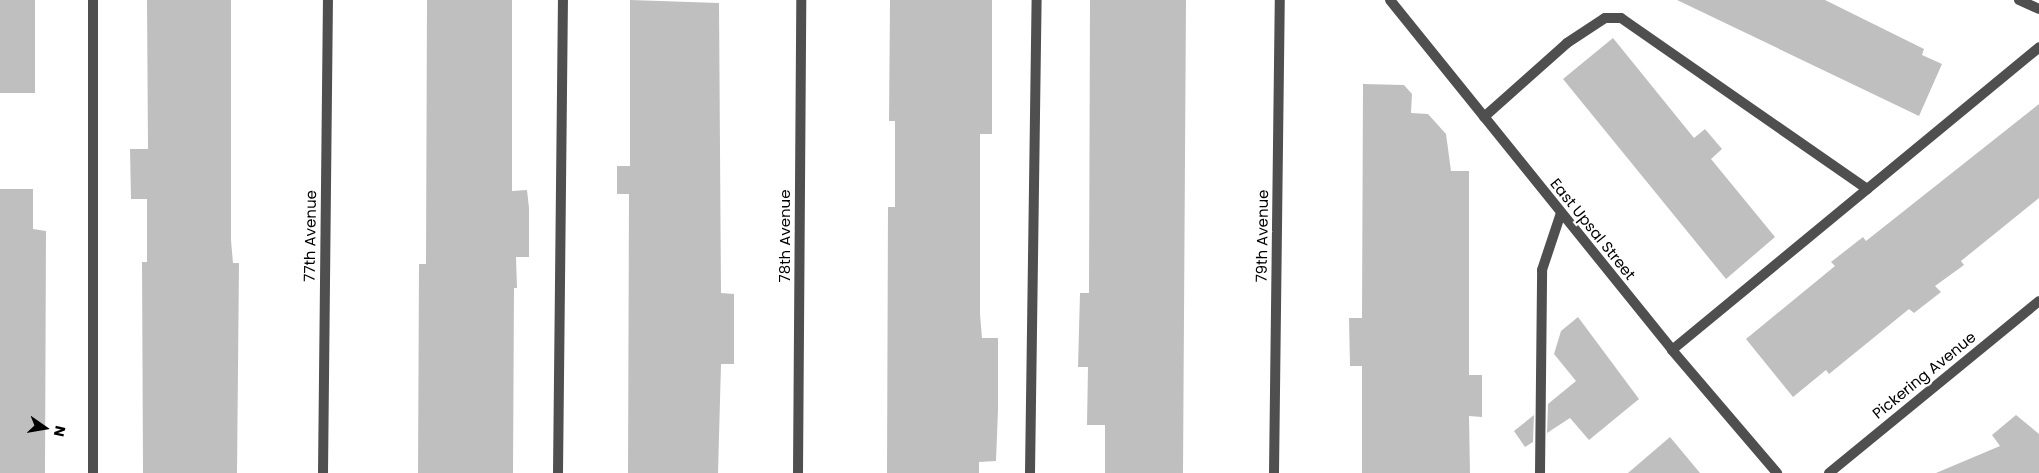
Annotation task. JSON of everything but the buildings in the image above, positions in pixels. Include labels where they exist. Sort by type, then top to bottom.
[{"type":"street","points":[[93,0],[93,473]]},
{"type":"street","name":"77th Avenue","points":[[323,473],[328,0]]},
{"type":"street","points":[[558,473],[563,0]]},
{"type":"street","name":"78th Avenue","points":[[798,473],[801,0]]},
{"type":"street","points":[[1030,473],[1037,0]]},
{"type":"street","name":"79th Avenue","points":[[1274,473],[1280,0]]},
{"type":"street","name":"East Upsal Street","points":[[1390,0],[1672,350],[1777,473]]},
{"type":"street","points":[[2019,0],[2039,9]]},
{"type":"street","points":[[1484,117],[1567,43],[1605,18],[1621,18],[1867,189]]},
{"type":"street","points":[[1672,350],[2039,47]]},
{"type":"street","points":[[1540,473],[1542,270],[1561,213]]},
{"type":"street","name":"Pickering Avenue","points":[[1829,473],[2039,301]]}]
